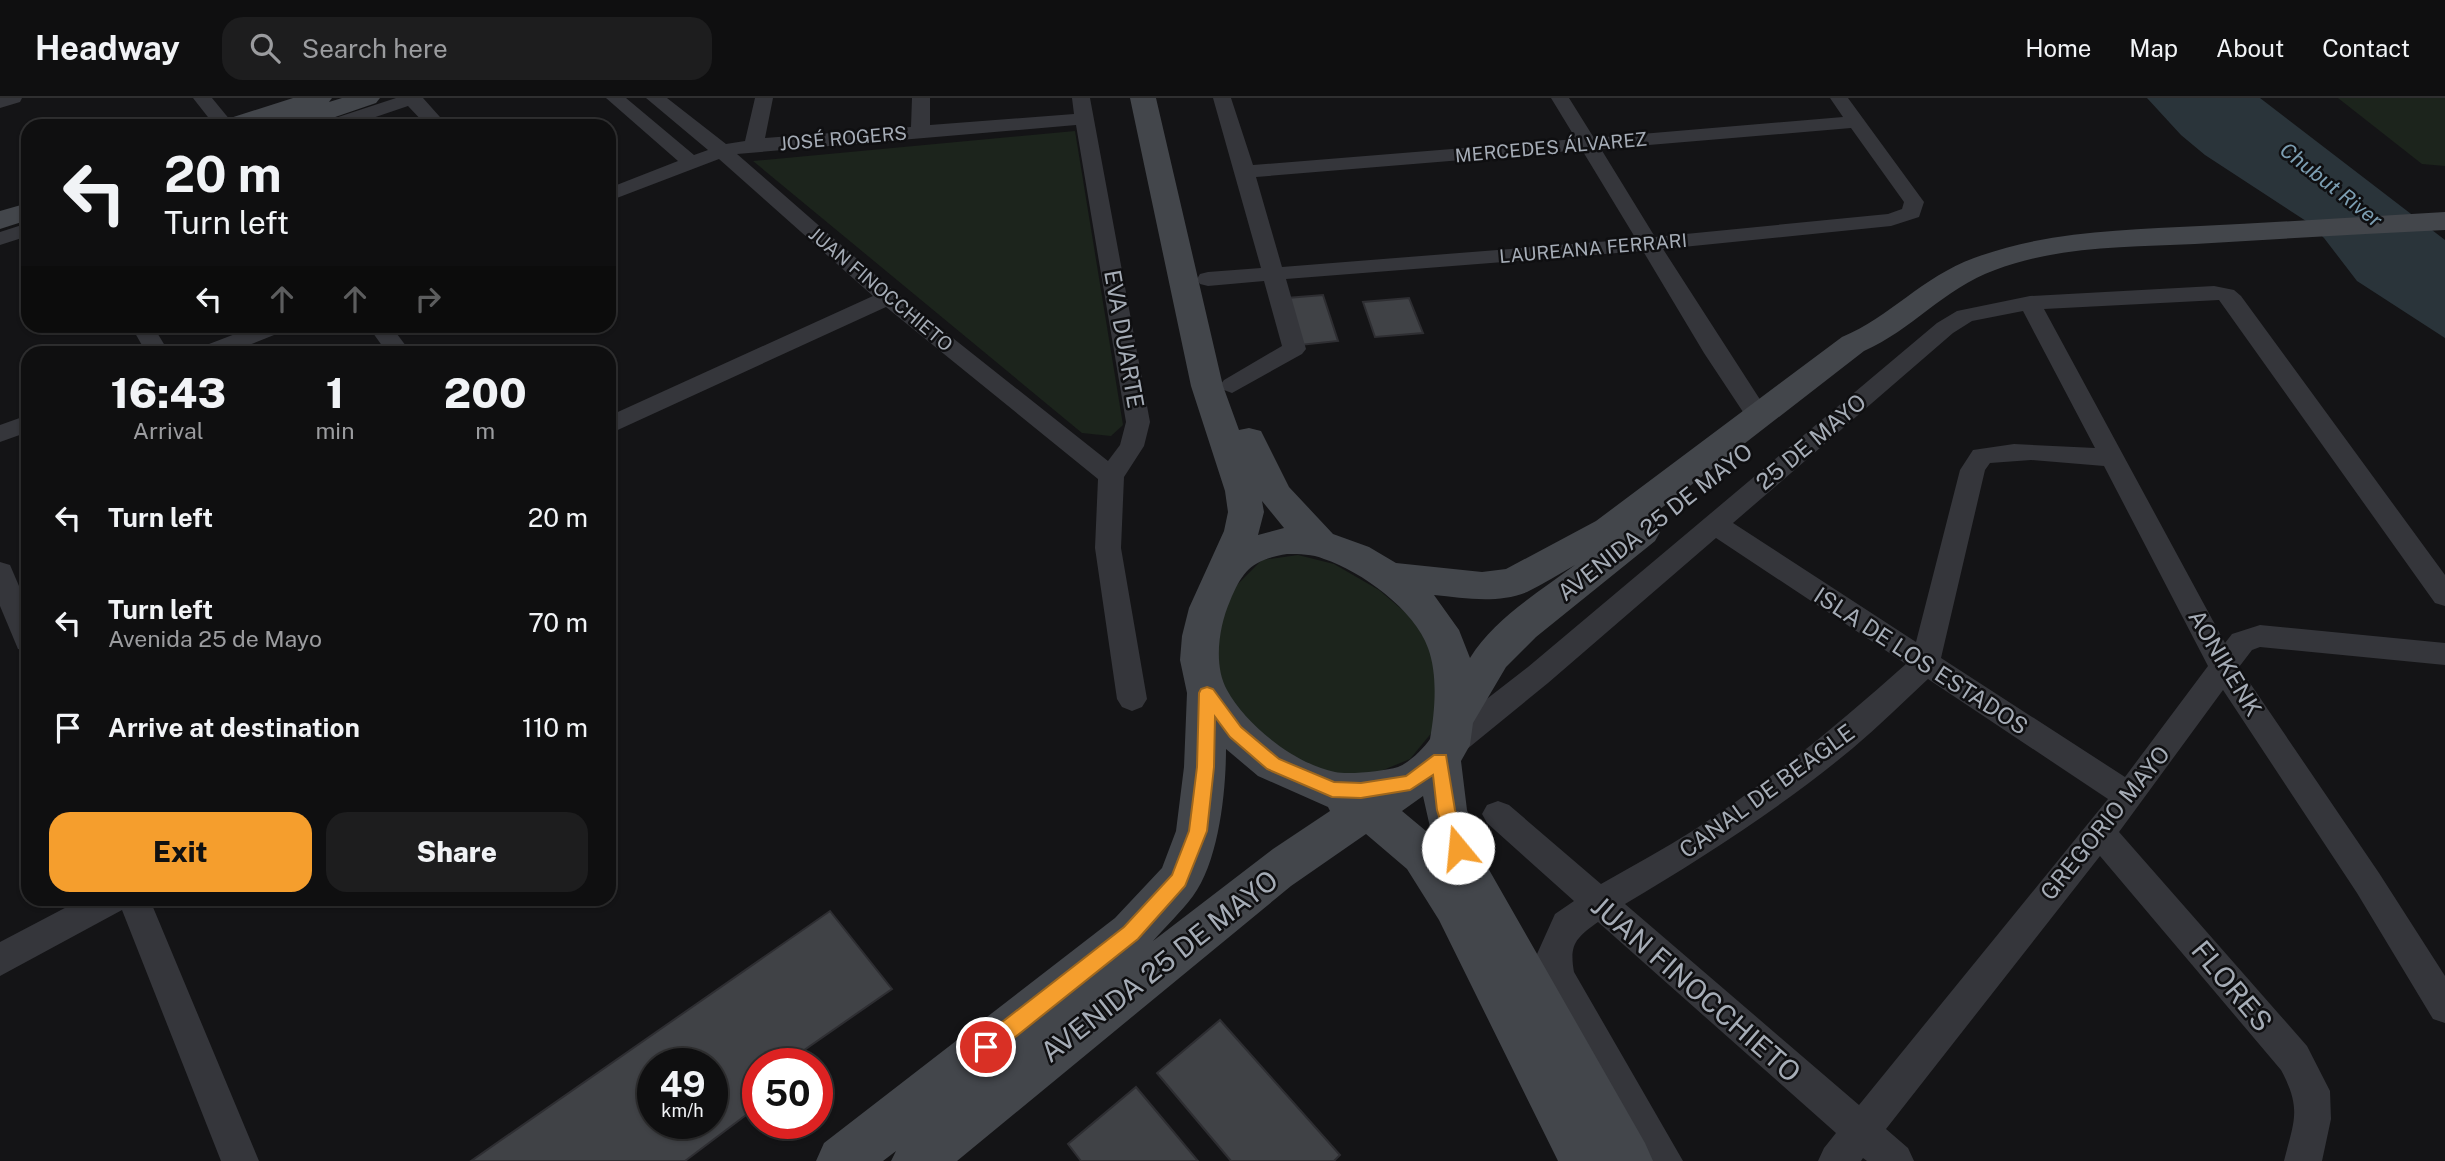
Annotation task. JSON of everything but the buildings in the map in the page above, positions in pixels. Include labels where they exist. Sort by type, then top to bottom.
[{"type":"main road","points":[[254,119],[319,98]]},
{"type":"main road","points":[[304,119],[367,98]]},
{"type":"main road","points":[[1143,98],[1207,386],[1243,491],[1245,512],[1242,531],[1208,608],[1201,636],[1200,660],[1207,693],[1236,732],[1273,764],[1348,800],[1393,828],[1423,855],[1455,906],[1585,1161]]},
{"type":"main road","points":[[1163,98],[1232,385],[1250,441],[1269,487],[1285,509],[1320,543]]},
{"type":"main road","points":[[0,202],[21,195]]},
{"type":"main road","points":[[0,220],[21,213]]},
{"type":"main road","name":"AVENIDA 25 DE MAYO","points":[[1385,576],[1482,586],[1513,582],[1609,530],[1853,344],[1873,336],[1929,292],[1960,274],[2002,257],[2041,247],[2130,238],[2445,221]]},
{"type":"main road","name":"AVENIDA 25 DE MAYO","points":[[917,1161],[1124,991],[1310,847],[1348,800],[1438,752],[1492,656],[1522,627],[1863,356],[1873,336]]},
{"type":"main road","points":[[1229,564],[1257,547],[1289,541],[1320,543],[1363,560],[1423,607],[1445,641],[1454,674],[1438,752],[1446,810],[1464,867],[1627,1161]]},
{"type":"main road","name":"AVENIDA 25 DE MAYO","points":[[842,1161],[1131,933],[1179,880],[1198,831],[1205,767],[1207,693]]},
{"type":"street","points":[[0,102],[13,98]]},
{"type":"street","points":[[202,98],[219,119]]},
{"type":"street","points":[[350,119],[412,98],[432,119]]},
{"type":"street","points":[[615,98],[692,163]]},
{"type":"street","name":"JUAN FINOCCHIETO","points":[[655,98],[722,151],[888,298],[1111,476]]},
{"type":"street","points":[[754,145],[764,98]]},
{"type":"street","points":[[920,98],[920,132]]},
{"type":"street","points":[[1222,98],[1294,349],[1232,385]]},
{"type":"street","points":[[1560,98],[1648,244],[1758,415]]},
{"type":"street","points":[[1839,98],[1856,122]]},
{"type":"street","name":"JOSÉ ROGERS","points":[[616,192],[722,151],[754,145],[920,132],[1083,108]]},
{"type":"street","name":"EVA DUARTE","points":[[1083,108],[1138,422],[1132,446],[1111,476]]},
{"type":"street","name":"LAUREANA FERRARI","points":[[1208,279],[1648,244],[1891,220],[1912,213],[1914,202],[1856,122]]},
{"type":"street","name":"MERCEDES ÁLVAREZ","points":[[1245,172],[1856,122]]},
{"type":"street","points":[[0,239],[21,232]]},
{"type":"street","name":"25 DE MAYO","points":[[1438,752],[1538,675],[1945,328],[1965,316],[2030,303],[2214,293],[2226,295],[2233,301],[2445,596]]},
{"type":"street","points":[[616,423],[888,298]]},
{"type":"street","name":"AONIKENK","points":[[2030,303],[2224,668],[2368,883],[2445,1007]]},
{"type":"street","points":[[225,346],[258,333]]},
{"type":"street","points":[[0,434],[21,426]]},
{"type":"street","points":[[1925,664],[1973,470],[1982,456],[1999,452],[2021,452],[2113,458]]},
{"type":"street","points":[[1111,476],[1108,548],[1132,699]]},
{"type":"street","name":"ISLA DE LOS ESTADOS","points":[[1714,524],[2129,796]]},
{"type":"street","points":[[0,572],[21,623]]},
{"type":"street","name":"GREGORIO MAYO","points":[[1837,1161],[2129,796],[2242,642],[2260,636],[2445,654]]},
{"type":"street","name":"CANAL DE BEAGLE","points":[[1664,1161],[1558,976],[1554,954],[1567,925],[1597,903],[1705,840],[1763,799],[1843,739],[1925,664]]},
{"type":"street","name":"JUAN FINOCCHIETO","points":[[1498,814],[1895,1161]]},
{"type":"street","name":"FLORES","points":[[2099,832],[2294,1058],[2312,1091],[2313,1119],[2303,1161]]},
{"type":"street","points":[[0,960],[99,906]]},
{"type":"street","points":[[136,906],[240,1161]]},
{"type":"shaded area","points":[[2338,98],[2445,98],[2445,166],[2422,164]]},
{"type":"shaded area","points":[[1075,131],[1123,425],[1111,436],[1082,433],[753,161]]},
{"type":"shaded area","points":[[1298,555],[1334,564],[1379,590],[1425,629],[1444,677],[1433,731],[1410,759],[1371,775],[1331,776],[1264,743],[1223,693],[1216,659],[1222,618],[1234,588],[1262,560]]},
{"type":"water","name":"Chubut River","points":[[2147,98],[2260,98],[2445,240],[2445,338],[2357,281],[2324,238],[2306,221],[2205,155],[2181,135]]},
{"type":"route","points":[[986,1047],[1131,933],[1159,906],[1179,880],[1198,831],[1205,767],[1207,693],[1236,732],[1273,764],[1332,790],[1361,790],[1410,782],[1440,760],[1446,810],[1458,848]]}]
